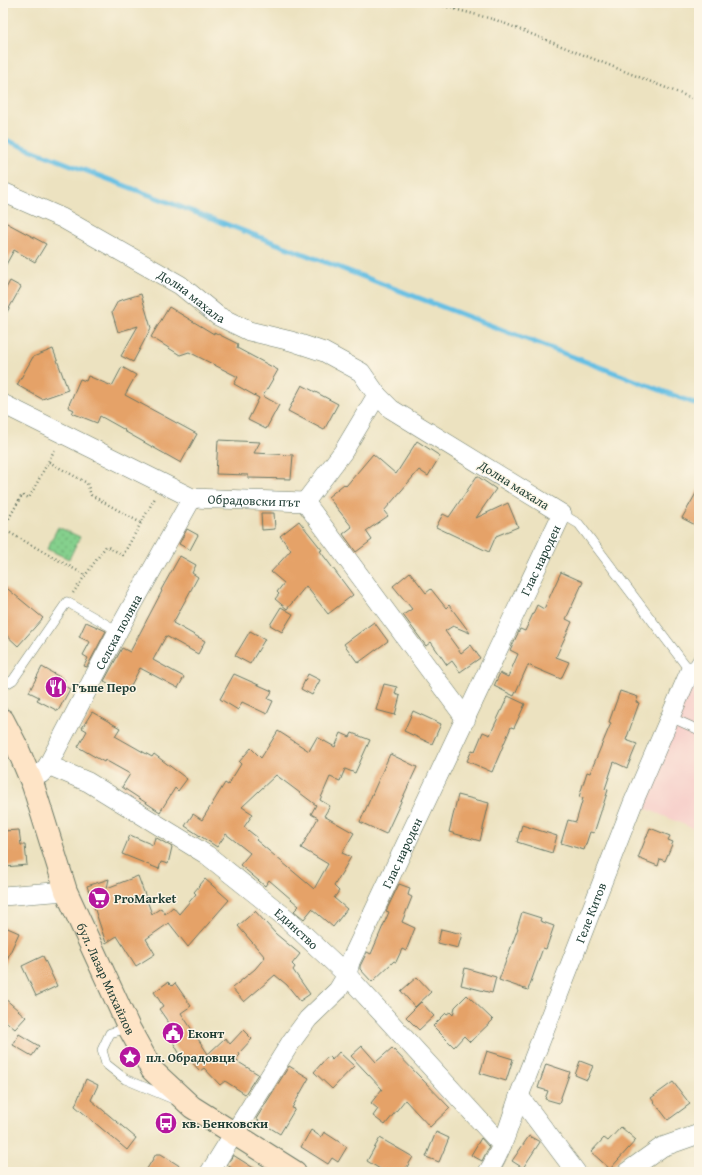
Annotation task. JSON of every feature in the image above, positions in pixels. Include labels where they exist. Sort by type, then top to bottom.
[{"type":"street","name":"Долна махала","points":[[3,192],[62,218],[180,285],[218,316],[249,331],[291,341],[324,352],[361,372],[377,395],[391,409],[562,514]]},
{"type":"street","points":[[305,502],[343,452],[377,395]]},
{"type":"street","name":"Обрадовски път","points":[[3,404],[192,498],[305,502],[466,719]]},
{"type":"street","name":"Селска поляна","points":[[34,785],[48,765],[118,631],[192,498]]},
{"type":"street","name":"Глас народен","points":[[210,1172],[291,1042],[308,1019],[338,990],[347,975],[350,962],[562,514]]},
{"type":"street","name":"Геле Китов","points":[[488,1172],[495,1161],[502,1144],[519,1096],[628,817],[670,718],[695,664]]},
{"type":"street","name":"бул. Лазар Михайлов","points":[[3,720],[18,747],[34,785],[66,891],[129,1028],[152,1070],[192,1107],[295,1172]]},
{"type":"street","name":"Единство","points":[[48,765],[88,782],[206,855],[286,918],[347,975],[502,1144]]},
{"type":"street","points":[[3,896],[66,891]]},
{"type":"street","points":[[519,1096],[576,1172]]},
{"type":"street","points":[[627,1172],[662,1147],[699,1134]]},
{"type":"lane","name":"Долна махала","points":[[562,514],[579,524],[695,664]]},
{"type":"lane","points":[[3,686],[13,680],[67,602],[118,631]]},
{"type":"lane","points":[[670,718],[699,730]]},
{"type":"lane","points":[[129,1028],[110,1033],[102,1050],[106,1064],[125,1079],[192,1107]]},
{"type":"path","points":[[432,3],[496,20],[699,101]]},
{"type":"path","points":[[63,434],[29,498],[22,495],[3,529],[85,575]]},
{"type":"path","points":[[49,462],[88,483],[91,495],[141,523]]},
{"type":"path","points":[[67,602],[106,546],[123,555],[162,484]]},
{"type":"shaded area","points":[[699,657],[699,831],[633,803]]},
{"type":"green space","points":[[58,527],[80,537],[69,559],[47,549]]},
{"type":"building","points":[[3,221],[46,244],[35,262],[14,250],[3,270]]},
{"type":"building","points":[[10,281],[21,287],[3,319],[3,294]]},
{"type":"building","points":[[141,294],[151,328],[133,362],[121,356],[138,326],[118,332],[112,312],[118,301]]},
{"type":"building","points":[[169,307],[214,334],[214,332],[238,344],[237,348],[278,370],[263,396],[279,405],[266,429],[248,420],[259,398],[234,384],[238,377],[189,352],[180,355],[151,337]]},
{"type":"building","points":[[53,349],[68,390],[42,399],[17,385],[33,357]]},
{"type":"building","points":[[122,367],[136,375],[125,395],[197,434],[181,463],[100,416],[97,423],[72,413],[74,410],[68,407],[80,379],[86,381],[88,376],[112,386]]},
{"type":"building","points":[[302,385],[338,404],[324,430],[288,411]]},
{"type":"building","points":[[218,440],[260,442],[254,453],[293,455],[291,479],[248,478],[248,475],[216,474]]},
{"type":"building","points":[[417,441],[440,456],[428,476],[419,470],[384,511],[388,516],[366,531],[372,540],[356,552],[343,534],[352,527],[328,497],[344,484],[346,486],[373,454],[396,474]]},
{"type":"building","points":[[477,476],[496,489],[476,518],[508,503],[518,527],[496,536],[489,552],[436,527],[443,514],[449,517]]},
{"type":"building","points":[[699,488],[699,527],[682,518]]},
{"type":"building","points":[[261,513],[274,513],[275,529],[262,530]]},
{"type":"building","points":[[299,521],[322,550],[320,551],[353,595],[328,614],[306,586],[287,609],[275,599],[279,594],[277,592],[284,583],[271,572],[291,550],[280,536]]},
{"type":"building","points":[[187,529],[198,535],[190,550],[179,544]]},
{"type":"building","points":[[180,556],[196,565],[192,573],[198,577],[173,623],[205,641],[198,654],[166,636],[153,660],[184,677],[178,688],[140,668],[127,693],[104,681],[122,648],[130,652]]},
{"type":"building","points":[[410,572],[426,593],[431,589],[446,608],[449,605],[470,633],[453,626],[445,631],[461,653],[471,645],[480,658],[460,672],[452,661],[447,665],[431,642],[426,646],[403,615],[412,609],[393,586]]},
{"type":"building","points":[[561,572],[583,582],[566,619],[572,622],[556,657],[569,662],[561,679],[528,665],[514,696],[494,686],[500,673],[508,677],[518,654],[510,650],[520,629],[525,631],[537,605],[544,609]]},
{"type":"building","points":[[3,585],[43,618],[18,646],[3,632]]},
{"type":"building","points":[[281,607],[293,614],[282,632],[270,625]]},
{"type":"building","points":[[86,622],[106,631],[87,667],[84,666],[88,658],[83,655],[90,642],[79,637]]},
{"type":"building","points":[[374,622],[388,641],[358,663],[344,644]]},
{"type":"building","points":[[250,631],[265,639],[250,664],[235,656]]},
{"type":"building","points":[[42,667],[65,680],[62,685],[70,689],[58,711],[37,700],[39,697],[29,692]]},
{"type":"building","points":[[234,674],[272,691],[268,699],[273,701],[267,714],[242,702],[238,710],[220,699]]},
{"type":"building","points":[[308,674],[320,680],[312,695],[301,689]]},
{"type":"building","points":[[384,684],[397,687],[395,694],[400,696],[395,715],[376,710]]},
{"type":"building","points":[[620,691],[638,697],[636,702],[639,703],[626,740],[637,744],[627,768],[614,762],[605,789],[608,790],[594,833],[590,832],[584,850],[561,843],[568,820],[576,822],[583,798],[579,797],[587,772],[590,773],[611,723],[609,722]]},
{"type":"building","points":[[508,696],[525,704],[514,728],[511,727],[492,772],[467,761],[472,750],[475,751],[483,732],[490,735]]},
{"type":"building","points":[[413,711],[441,724],[432,744],[404,731]]},
{"type":"building","points":[[92,712],[120,728],[115,736],[152,757],[154,754],[187,779],[178,791],[175,788],[160,812],[122,787],[130,774],[105,760],[104,762],[78,747],[87,731],[82,728]]},
{"type":"building","points":[[278,731],[309,751],[317,737],[335,747],[341,733],[350,737],[352,733],[370,740],[355,773],[345,769],[340,781],[330,777],[320,800],[330,806],[324,816],[354,833],[342,853],[351,857],[334,886],[339,891],[334,898],[347,909],[333,927],[312,909],[304,919],[294,911],[299,906],[269,880],[265,886],[240,865],[250,853],[226,834],[217,847],[185,826],[193,814],[202,820],[225,783],[228,785],[241,764],[239,762],[251,748],[261,758]],"holes":[[[276,775],[316,805],[311,814],[318,818],[301,848],[328,864],[314,889],[256,840],[258,838],[244,827],[253,814],[242,807]]]},
{"type":"building","points":[[390,754],[417,767],[386,834],[360,822]]},
{"type":"building","points":[[458,795],[489,803],[480,841],[449,832]]},
{"type":"building","points":[[522,825],[557,836],[552,853],[517,842]]},
{"type":"building","points":[[650,828],[670,836],[668,840],[673,842],[665,861],[660,859],[658,866],[638,858]]},
{"type":"building","points":[[19,830],[21,845],[25,845],[27,865],[5,867],[3,854],[3,831]]},
{"type":"building","points":[[130,835],[153,845],[155,837],[172,847],[168,864],[161,862],[159,869],[122,854]]},
{"type":"building","points":[[138,876],[152,914],[161,908],[165,914],[173,907],[179,914],[196,894],[194,892],[205,879],[229,900],[188,947],[169,923],[146,939],[155,954],[136,966],[117,936],[106,943],[87,886],[109,879],[107,888]]},
{"type":"building","points":[[399,884],[410,888],[408,895],[412,897],[402,922],[415,928],[406,951],[402,949],[396,962],[394,961],[372,982],[360,969],[360,966],[367,952],[371,954],[389,912],[386,911]]},
{"type":"building","points":[[255,911],[276,934],[300,954],[292,964],[295,967],[293,970],[310,994],[300,1001],[287,985],[275,975],[244,1002],[232,988],[255,969],[265,957],[238,926]]},
{"type":"building","points":[[522,912],[541,918],[540,921],[554,926],[546,949],[543,948],[528,990],[499,980],[518,928]]},
{"type":"building","points":[[3,926],[19,933],[3,968]]},
{"type":"building","points":[[441,929],[462,934],[458,948],[438,943]]},
{"type":"building","points":[[43,956],[57,986],[36,996],[22,966]]},
{"type":"building","points":[[465,968],[496,977],[492,993],[461,985]]},
{"type":"building","points":[[417,977],[431,992],[415,1007],[401,991]]},
{"type":"building","points":[[168,982],[172,986],[175,983],[191,1006],[181,1013],[208,1054],[225,1038],[230,1044],[243,1030],[252,1039],[239,1053],[240,1055],[235,1060],[258,1074],[245,1094],[225,1081],[220,1085],[204,1068],[200,1071],[186,1056],[182,1058],[173,1042],[175,1041],[169,1032],[173,1029],[159,1009],[163,1006],[154,992]]},
{"type":"building","points":[[467,995],[493,1020],[470,1042],[464,1036],[454,1047],[433,1026],[446,1013],[447,1014],[450,1012],[453,1015],[455,1007]]},
{"type":"building","points":[[3,997],[26,1017],[15,1029],[3,1019]]},
{"type":"building","points":[[421,1002],[434,1016],[419,1030],[406,1017]]},
{"type":"building","points":[[19,1034],[39,1046],[32,1056],[13,1045]]},
{"type":"building","points":[[362,1046],[376,1062],[392,1048],[450,1108],[430,1127],[405,1100],[385,1125],[373,1116],[378,1109],[371,1103],[382,1089],[351,1056]]},
{"type":"building","points":[[487,1051],[513,1059],[506,1081],[480,1073]]},
{"type":"building","points":[[339,1052],[354,1066],[332,1089],[314,1072],[328,1056],[332,1060]]},
{"type":"building","points":[[580,1061],[593,1066],[587,1080],[575,1075]]},
{"type":"building","points":[[546,1064],[570,1072],[559,1103],[545,1099],[548,1091],[538,1088]]},
{"type":"building","points":[[289,1066],[309,1078],[292,1108],[295,1109],[280,1134],[256,1119]]},
{"type":"building","points":[[86,1079],[98,1085],[91,1100],[136,1138],[127,1150],[75,1106]]},
{"type":"building","points":[[673,1082],[690,1104],[668,1120],[651,1098]]},
{"type":"building","points":[[621,1127],[636,1140],[610,1169],[591,1152],[604,1138],[608,1141]]},
{"type":"building","points":[[311,1130],[321,1137],[324,1132],[347,1147],[338,1162],[332,1158],[328,1164],[301,1147]]},
{"type":"building","points":[[436,1132],[449,1138],[439,1162],[426,1157]]},
{"type":"building","points":[[529,1136],[540,1142],[523,1168],[512,1161]]},
{"type":"building","points":[[380,1138],[413,1157],[404,1172],[385,1172],[367,1161]]},
{"type":"building","points":[[481,1138],[489,1147],[482,1161],[471,1155]]},
{"type":"building","points":[[156,1154],[161,1154],[189,1172],[145,1172]]},
{"type":"building","points":[[233,1155],[260,1172],[238,1172],[227,1165]]},
{"type":"waterway","points":[[3,139],[699,405]]},
{"type":"place","name":"Гъше Перо","points":[[56,687]]},
{"type":"place","name":"ProMarket","points":[[99,898]]},
{"type":"place","name":"Еконт","points":[[173,1033]]},
{"type":"place","name":"пл. Обрадовци","points":[[130,1057]]},
{"type":"place","name":"кв. Бенковски","points":[[166,1123]]}]
